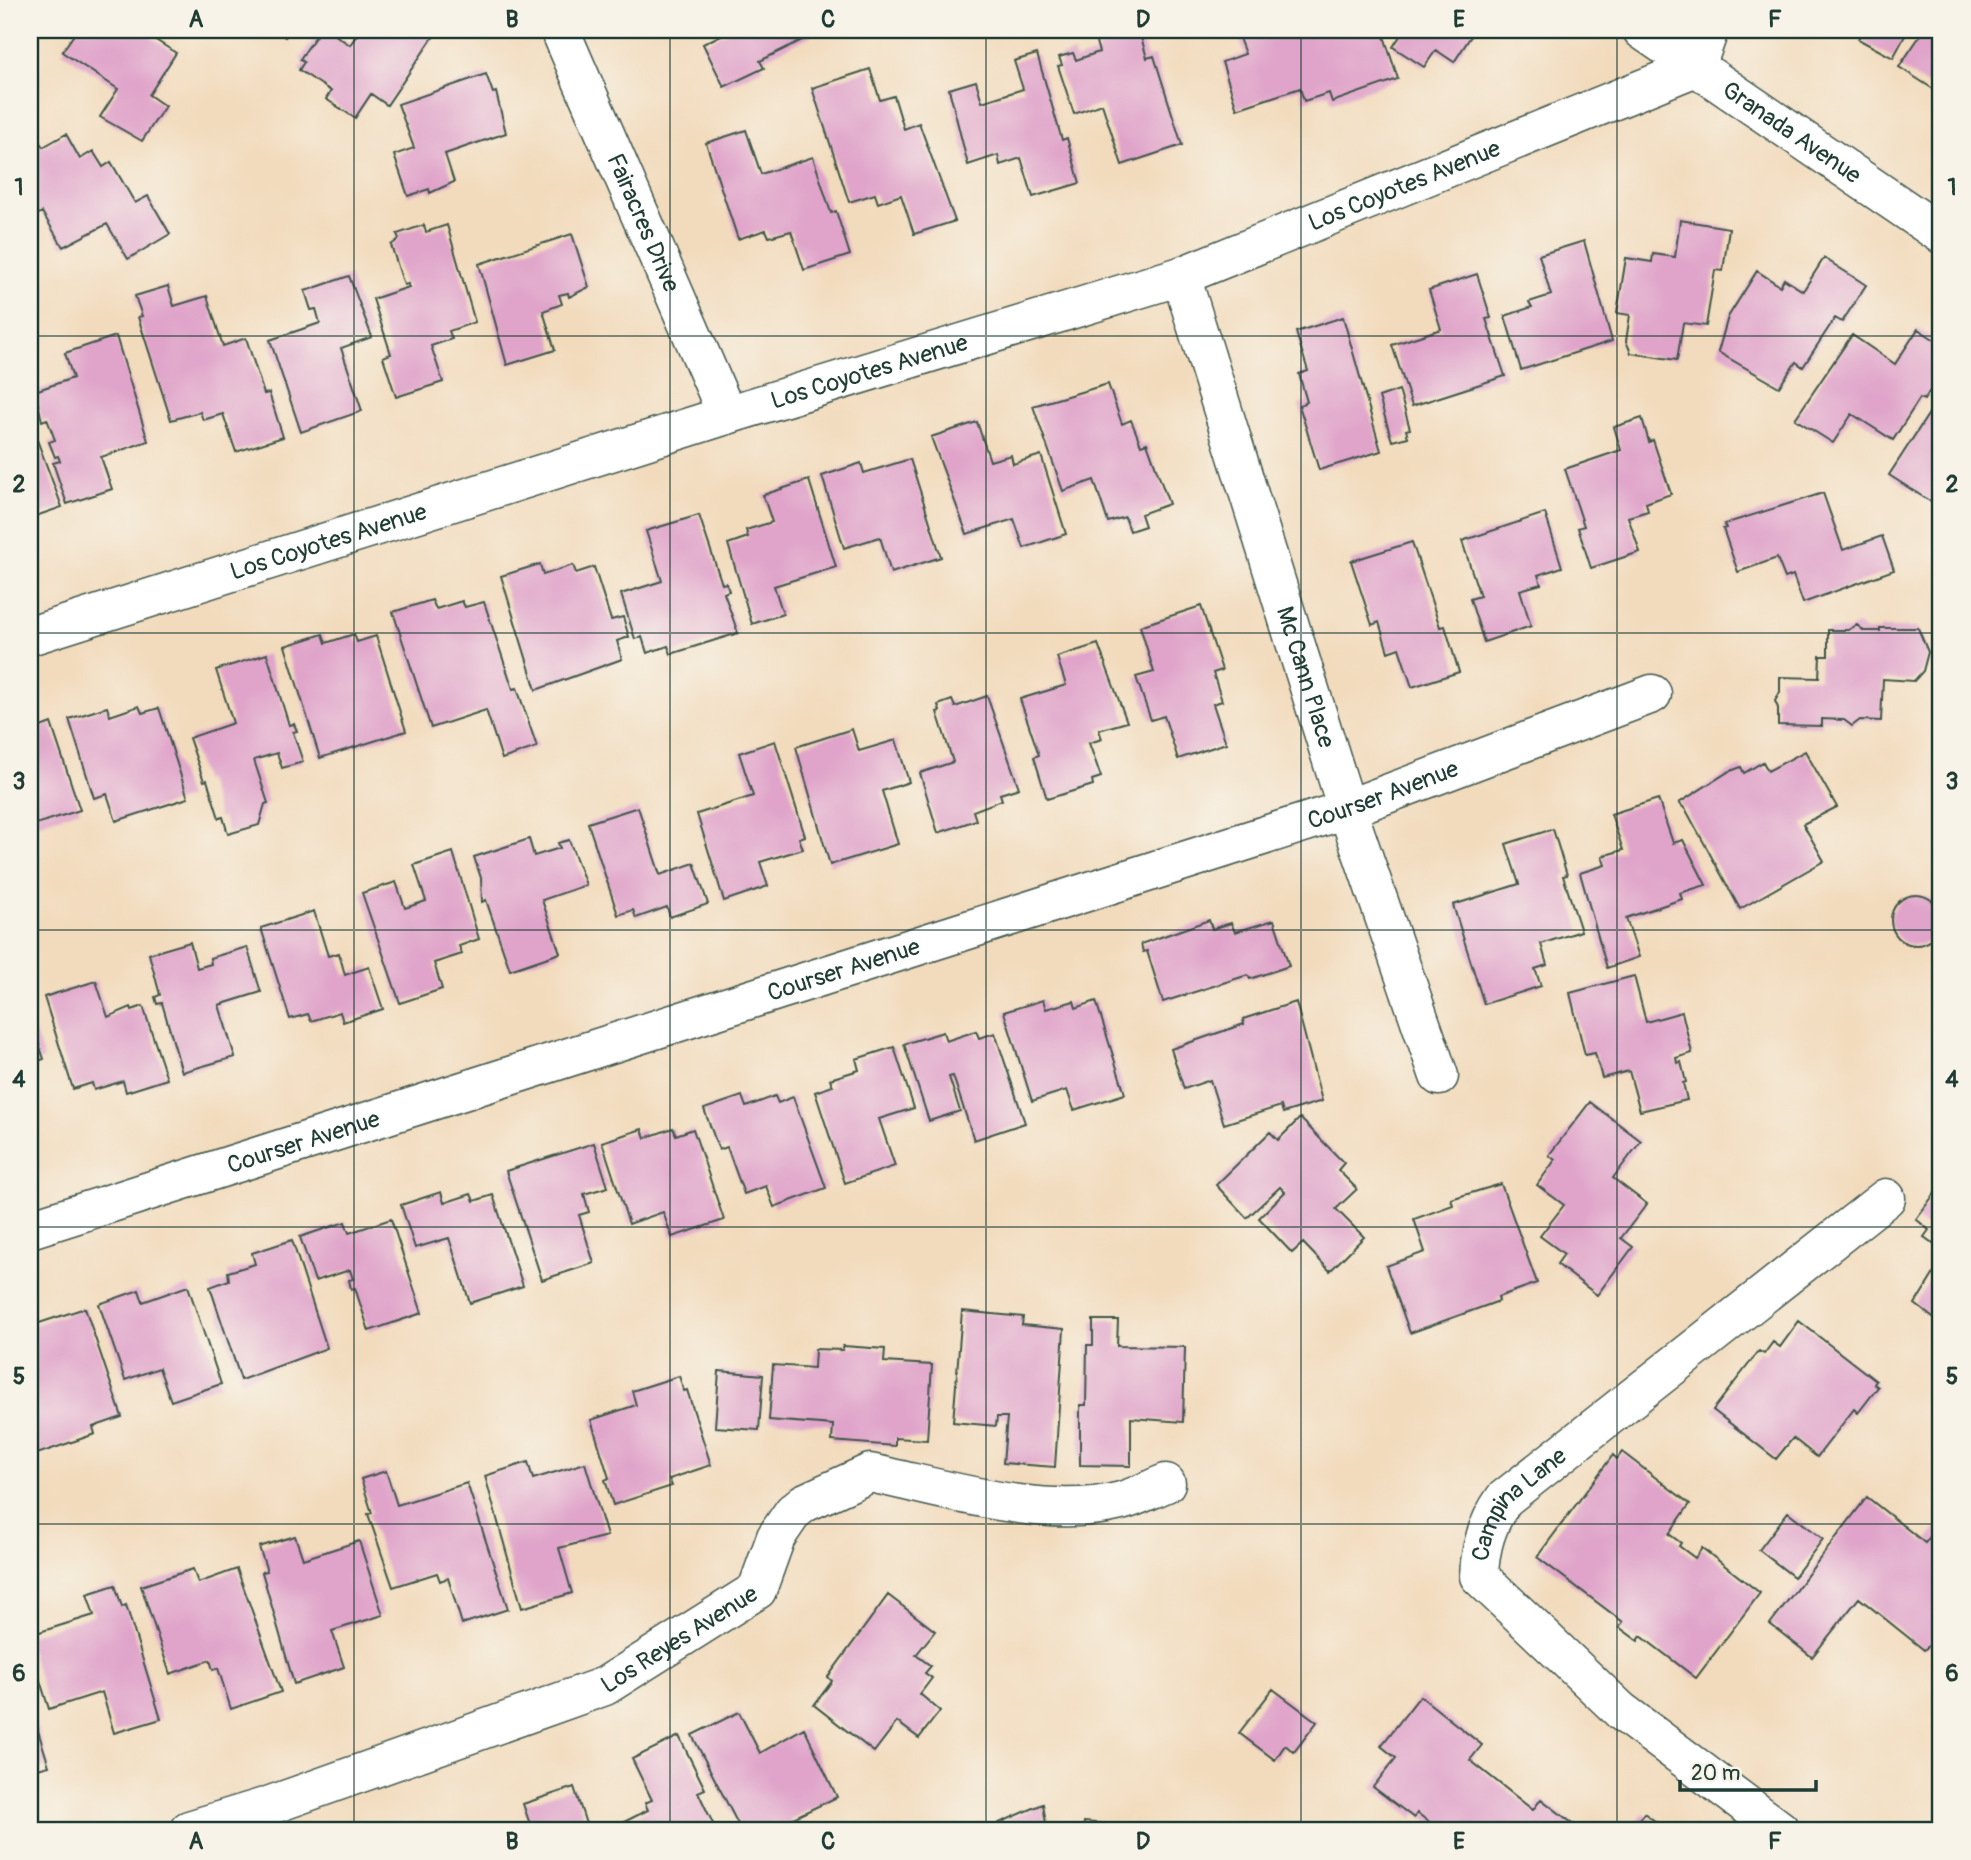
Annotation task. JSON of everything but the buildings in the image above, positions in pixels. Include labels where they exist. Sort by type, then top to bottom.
[{"type":"street","name":"Fairacres Drive","points":[[560,30],[727,415]]},
{"type":"street","name":"Granada Avenue","points":[[1642,30],[1941,234]]},
{"type":"street","points":[[1696,67],[1709,30]]},
{"type":"street","name":"Los Coyotes Avenue","points":[[30,636],[727,415],[1181,276],[1696,67]]},
{"type":"street","name":"Mc Cann Place","points":[[1181,276],[1347,809],[1439,1076]]},
{"type":"street","name":"Courser Avenue","points":[[30,1229],[1347,809],[1653,694]]},
{"type":"street","name":"Campina Lane","points":[[1780,1830],[1621,1711],[1479,1576],[1480,1554],[1491,1517],[1512,1492],[1886,1198]]},
{"type":"street","name":"Los Reyes Avenue","points":[[190,1830],[272,1818],[605,1686],[757,1590],[776,1537],[793,1512],[804,1503],[852,1479],[870,1474],[1041,1508],[1078,1508],[1121,1501],[1166,1483]]}]
